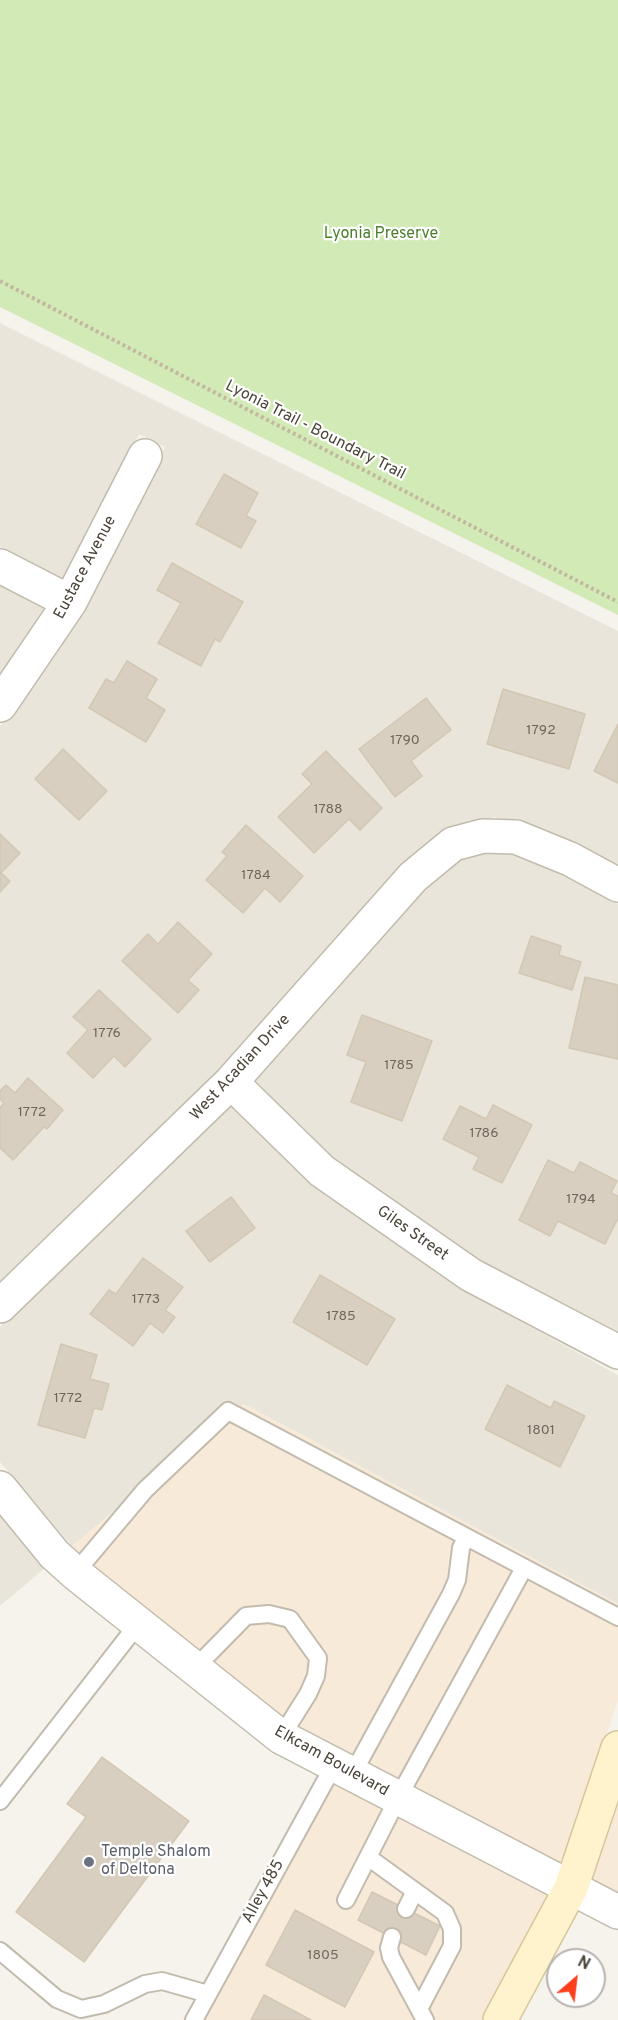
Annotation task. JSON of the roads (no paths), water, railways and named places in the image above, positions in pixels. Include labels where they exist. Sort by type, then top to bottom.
[{"type":"main road","points":[[500,2020],[571,1888],[618,1748]]},
{"type":"street","name":"Eustace Avenue","points":[[0,705],[70,602],[145,456]]},
{"type":"street","points":[[0,566],[70,602]]},
{"type":"street","name":"West Acadian Drive","points":[[0,1306],[231,1083],[413,878],[453,844],[483,836],[516,837],[570,859],[618,885]]},
{"type":"street","name":"Giles Street","points":[[231,1083],[322,1171],[471,1275],[618,1352]]},
{"type":"street","name":"Elkcam Boulevard","points":[[0,1488],[54,1554],[75,1573],[281,1737],[618,1912]]},
{"type":"lane","points":[[75,1573],[145,1490],[228,1411],[618,1617]]},
{"type":"lane","name":"Alley 485","points":[[194,2020],[343,1769],[451,1594],[457,1580],[461,1548],[466,1537]]},
{"type":"lane","points":[[346,1900],[398,1798],[524,1568]]},
{"type":"lane","points":[[194,1669],[246,1616],[269,1614],[290,1619],[318,1658],[316,1676],[308,1695],[281,1737]]},
{"type":"lane","points":[[0,1801],[138,1624]]},
{"type":"lane","points":[[368,1857],[445,1913],[452,1929],[452,1946],[422,2015]]},
{"type":"lane","points":[[406,1909],[415,1891]]},
{"type":"lane","points":[[392,1937],[389,1948],[391,1957],[422,2015]]},
{"type":"lane","points":[[0,1951],[57,2000],[81,2009],[104,2004],[145,1984],[162,1981],[208,1994]]},
{"type":"place","name":"Temple Shalom of Deltona","points":[[89,1862]]},
{"type":"park label","name":"Lyonia Preserve","points":[[381,235]]}]
